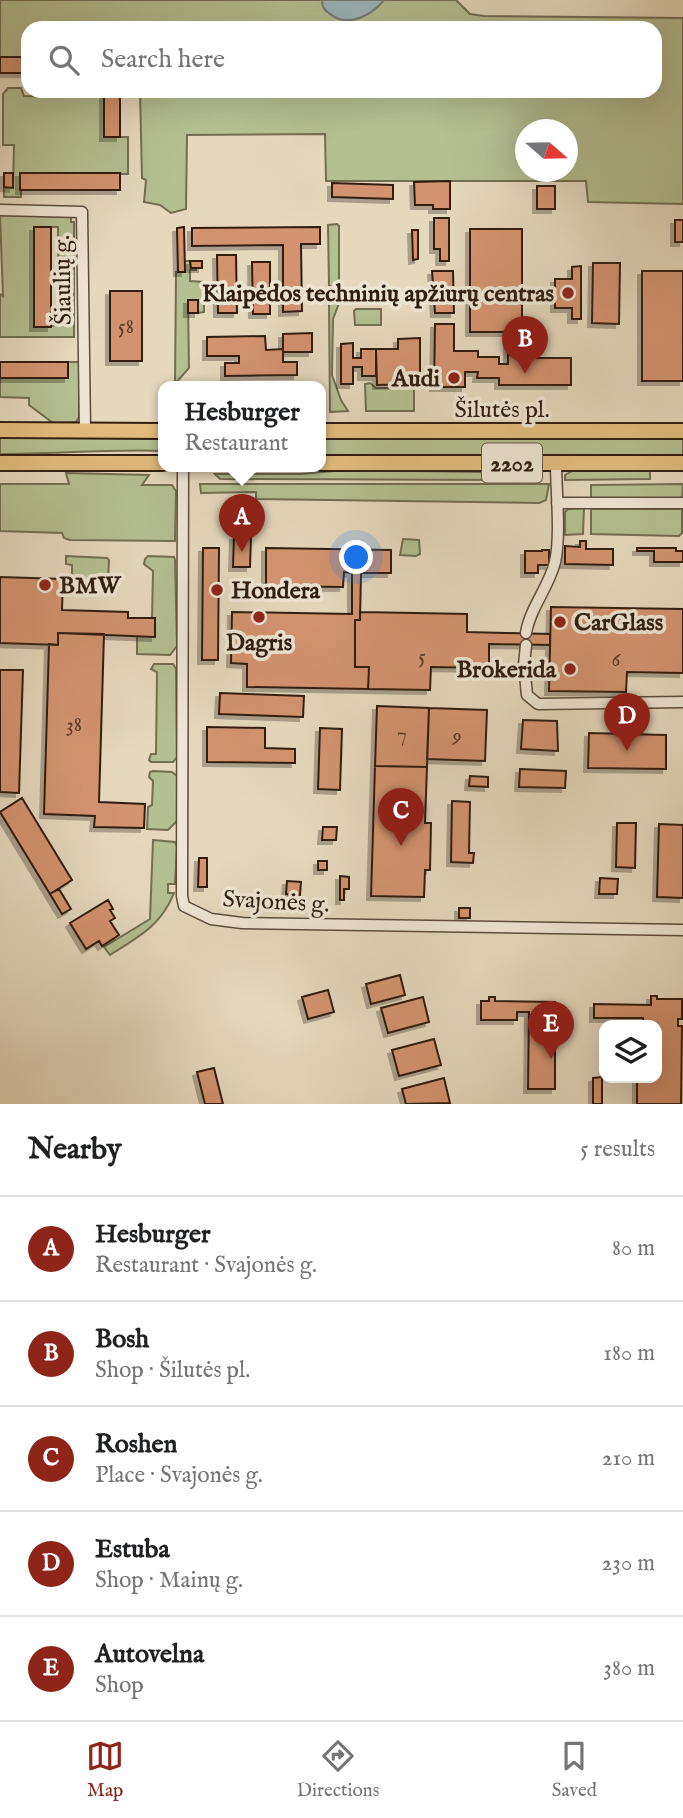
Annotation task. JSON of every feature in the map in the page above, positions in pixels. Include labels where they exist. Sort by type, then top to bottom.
[{"type":"main road","points":[[0,430],[158,431]]},
{"type":"main road","name":"Šilutės pl.","points":[[326,431],[683,431]]},
{"type":"main road","points":[[0,463],[158,463]]},
{"type":"main road","name":"2202","points":[[326,463],[683,463]]},
{"type":"street","name":"Šiaulių g.","points":[[0,210],[82,212],[85,430]]},
{"type":"street","points":[[526,633],[529,618],[555,562],[556,463]]},
{"type":"street","name":"Svajonės g.","points":[[183,472],[184,906],[211,919],[242,923],[683,930]]},
{"type":"street","points":[[557,503],[683,503]]},
{"type":"street","points":[[526,645],[524,665],[527,695],[538,704],[683,702]]},
{"type":"green space","points":[[0,0],[456,0],[470,14],[484,16],[683,18],[683,204],[588,202],[586,181],[578,181],[578,119],[515,119],[515,181],[326,181],[325,134],[187,135],[186,209],[171,213],[160,205],[144,202],[146,180],[142,178],[140,98],[662,98],[662,21],[21,21],[21,57],[0,57]]},
{"type":"green space","points":[[8,88],[21,88],[21,98],[104,98],[104,137],[128,137],[128,174],[21,173],[21,197],[4,197],[4,187],[13,187],[14,145],[3,145],[3,94]]},
{"type":"green space","points":[[0,215],[71,217],[71,222],[74,222],[74,337],[0,337],[0,294],[3,296]],"holes":[[[34,227],[58,227],[59,325],[35,327]]]},
{"type":"green space","points":[[337,224],[339,285],[331,287],[328,225]]},
{"type":"green space","points":[[184,261],[190,261],[191,268],[196,270],[190,270],[190,281],[204,282],[204,312],[198,313],[197,300],[188,300],[189,368],[175,381],[176,272],[184,272]]},
{"type":"green space","points":[[332,297],[341,298],[333,319],[332,375],[348,411],[330,412],[329,302]]},
{"type":"green space","points":[[356,309],[381,309],[381,325],[355,325]]},
{"type":"green space","points":[[68,362],[79,362],[79,417],[76,422],[53,423],[29,405],[29,398],[0,397],[0,378],[68,378]]},
{"type":"green space","points":[[370,383],[376,388],[414,388],[414,411],[366,411],[365,384]]},
{"type":"green space","points":[[0,438],[158,438],[158,451],[0,454]]},
{"type":"green space","points":[[326,438],[683,439],[683,455],[326,455]]},
{"type":"green space","points":[[574,470],[650,471],[650,479],[565,480],[565,475]]},
{"type":"green space","points":[[66,473],[149,475],[142,485],[172,485],[176,491],[175,541],[70,540],[64,538],[62,533],[0,531],[0,484],[69,484]]},
{"type":"green space","points":[[537,473],[533,480],[220,479],[215,474]]},
{"type":"green space","points":[[200,484],[549,484],[546,500],[539,503],[256,499],[256,492],[201,493]]},
{"type":"green space","points":[[683,484],[682,499],[591,498],[591,485]]},
{"type":"green space","points":[[584,508],[583,534],[565,535],[565,512],[568,509]]},
{"type":"green space","points":[[591,509],[682,509],[682,533],[679,536],[591,534]]},
{"type":"green space","points":[[403,539],[419,540],[420,554],[400,555]]},
{"type":"green space","points":[[66,556],[107,558],[108,582],[72,582],[72,565],[66,564]]},
{"type":"green space","points":[[148,556],[174,557],[175,560],[177,646],[170,655],[137,654],[137,636],[155,636],[155,619],[152,618],[153,571],[144,564]]},
{"type":"green space","points":[[154,664],[173,664],[176,669],[177,757],[173,762],[149,760],[151,754],[156,754],[157,672],[151,669]]},
{"type":"green space","points":[[153,771],[172,772],[177,776],[178,820],[168,830],[147,829],[153,781],[149,777]]},
{"type":"green space","points":[[153,840],[175,842],[177,846],[175,884],[168,884],[168,893],[174,893],[155,922],[110,955],[104,947],[150,919]]},
{"type":"water","points":[[322,0],[384,0],[366,15],[344,20],[326,11]]},
{"type":"building","points":[[0,57],[21,57],[21,73],[0,73]]},
{"type":"building","points":[[104,98],[120,98],[120,137],[104,137]]},
{"type":"building","points":[[4,173],[13,173],[13,188],[4,187]]},
{"type":"building","points":[[20,173],[120,173],[120,190],[20,190]]},
{"type":"building","points":[[450,181],[450,209],[415,205],[414,182]]},
{"type":"building","points":[[332,183],[393,185],[393,199],[332,197]]},
{"type":"building","points":[[537,186],[555,186],[555,209],[537,209]]},
{"type":"building","points":[[434,218],[449,218],[449,261],[440,261],[440,249],[434,249]]},
{"type":"building","points":[[675,220],[683,220],[683,242],[675,242]]},
{"type":"building","points":[[34,227],[51,227],[51,327],[34,327]]},
{"type":"building","points":[[184,227],[185,272],[178,272],[177,228]]},
{"type":"building","points":[[320,227],[320,244],[301,244],[302,311],[283,312],[283,245],[192,246],[192,228]]},
{"type":"building","points":[[470,229],[522,229],[522,332],[470,332]]},
{"type":"building","points":[[412,230],[418,230],[418,259],[413,260]]},
{"type":"building","points":[[217,255],[236,255],[237,313],[218,313]]},
{"type":"building","points":[[190,261],[202,261],[202,268],[191,268]]},
{"type":"building","points":[[252,262],[270,262],[270,314],[253,314]]},
{"type":"building","points":[[593,263],[620,263],[619,324],[592,323]]},
{"type":"building","name":"Klaipėdos techninių apžiurų centras","points":[[581,266],[581,319],[572,319],[572,308],[555,308],[555,279],[572,279],[572,267]]},
{"type":"building","points":[[432,271],[453,271],[454,313],[435,313]]},
{"type":"building","points":[[642,271],[683,271],[683,381],[642,381]]},
{"type":"building","points":[[110,291],[142,291],[142,361],[110,361]]},
{"type":"building","points":[[188,300],[198,300],[198,313],[188,313]]},
{"type":"building","points":[[435,324],[454,324],[454,351],[478,351],[478,357],[499,357],[499,364],[508,364],[508,332],[531,332],[530,358],[571,358],[571,385],[499,385],[499,378],[477,378],[478,372],[465,372],[465,387],[434,387]]},
{"type":"building","points":[[312,333],[312,352],[283,352],[283,334]]},
{"type":"building","points":[[265,336],[266,350],[283,349],[283,362],[297,362],[297,375],[225,376],[225,363],[239,363],[239,356],[207,356],[207,337]]},
{"type":"building","points":[[420,338],[420,384],[377,385],[376,349],[398,349],[398,339]]},
{"type":"building","points":[[353,343],[353,358],[361,358],[361,349],[376,349],[376,376],[362,376],[362,367],[353,367],[353,384],[341,384],[341,344]]},
{"type":"building","points":[[0,362],[68,362],[68,378],[0,378]]},
{"type":"building","points":[[234,536],[251,536],[250,567],[233,567]]},
{"type":"building","points":[[580,541],[586,541],[586,549],[613,549],[613,565],[565,564],[565,546],[580,547]]},
{"type":"building","points":[[203,548],[219,548],[218,660],[202,660]]},
{"type":"building","points":[[266,548],[391,550],[391,573],[361,573],[360,620],[355,620],[355,667],[369,667],[368,689],[247,687],[247,664],[231,663],[232,612],[352,614],[352,573],[344,572],[343,587],[266,586]]},
{"type":"building","points":[[637,548],[676,548],[676,551],[683,551],[683,562],[654,562],[654,551],[637,551]]},
{"type":"building","points":[[549,550],[549,565],[538,565],[538,573],[525,573],[525,551]]},
{"type":"building","points":[[0,577],[63,579],[62,610],[128,612],[128,618],[155,618],[155,637],[58,633],[58,645],[0,643]]},
{"type":"building","points":[[551,607],[683,609],[683,673],[627,672],[626,692],[549,691]]},
{"type":"building","points":[[360,612],[467,614],[467,632],[550,634],[550,645],[489,644],[489,668],[431,667],[430,690],[368,689],[369,667],[355,667],[355,620],[360,620]]},
{"type":"building","points":[[58,633],[104,634],[99,802],[145,804],[144,828],[94,827],[95,816],[44,814],[49,644],[58,645]]},
{"type":"building","points":[[0,670],[23,670],[19,793],[0,792]]},
{"type":"building","points":[[220,693],[304,696],[303,717],[219,714]]},
{"type":"building","points":[[377,706],[429,708],[427,767],[375,766]]},
{"type":"building","points":[[429,708],[487,710],[485,761],[427,759]]},
{"type":"building","points":[[523,720],[557,721],[558,751],[521,749]]},
{"type":"building","points":[[207,727],[265,728],[265,748],[295,749],[295,763],[207,762]]},
{"type":"building","points":[[320,728],[342,729],[340,790],[318,789]]},
{"type":"building","points":[[589,733],[666,735],[666,769],[588,768]]},
{"type":"building","points":[[375,766],[427,767],[425,823],[431,823],[430,870],[425,870],[424,897],[371,896]]},
{"type":"building","points":[[520,769],[566,771],[565,788],[519,787]]},
{"type":"building","points":[[470,776],[488,777],[488,787],[469,786]]},
{"type":"building","points":[[22,798],[72,880],[50,894],[0,812]]},
{"type":"building","points":[[452,801],[470,802],[469,853],[474,853],[473,863],[451,862]]},
{"type":"building","points":[[617,823],[636,823],[635,868],[616,867]]},
{"type":"building","points":[[659,824],[683,825],[683,898],[657,897]]},
{"type":"building","points":[[323,827],[337,827],[336,840],[322,840]]},
{"type":"building","points":[[199,858],[207,858],[207,887],[198,887]]},
{"type":"building","points":[[318,861],[327,861],[327,870],[318,870]]},
{"type":"building","points":[[340,876],[349,877],[349,889],[344,889],[344,900],[340,900]]},
{"type":"building","points":[[600,878],[618,879],[617,894],[599,894]]},
{"type":"building","points":[[287,881],[301,882],[300,895],[286,894]]},
{"type":"building","points":[[59,889],[71,909],[62,914],[50,894]]},
{"type":"building","points":[[108,900],[115,918],[110,921],[119,935],[102,946],[99,941],[86,949],[70,923]]},
{"type":"building","points":[[459,908],[470,908],[470,918],[459,918]]},
{"type":"building","points":[[400,975],[405,995],[371,1004],[366,984]]},
{"type":"building","points":[[328,990],[334,1012],[308,1019],[302,997]]},
{"type":"building","points":[[651,996],[657,996],[657,999],[682,999],[682,1019],[678,1019],[678,1026],[682,1026],[681,1104],[637,1104],[637,1083],[662,1083],[662,1020],[594,1018],[594,1004],[651,1005]]},
{"type":"building","points":[[423,997],[429,1022],[388,1033],[381,1008]]},
{"type":"building","points":[[489,997],[495,997],[495,1001],[555,1002],[555,1089],[528,1089],[529,1012],[517,1012],[517,1020],[481,1020],[481,1001],[489,1001]]},
{"type":"building","points":[[434,1039],[441,1065],[399,1076],[392,1050]]},
{"type":"building","points":[[214,1068],[223,1104],[205,1104],[197,1072]]},
{"type":"building","points":[[599,1077],[599,1083],[602,1083],[602,1104],[593,1104],[593,1078]]},
{"type":"building","points":[[444,1078],[450,1103],[406,1104],[402,1089]]},
{"type":"place","name":"Klaipėdos techninių apžiurų centras","points":[[568,293]]},
{"type":"place","name":"Bosh","points":[[525,374]]},
{"type":"place","name":"Audi","points":[[454,378]]},
{"type":"place","name":"Hesburger","points":[[242,552]]},
{"type":"place","name":"BMW","points":[[45,585]]},
{"type":"place","name":"Hondera","points":[[217,590]]},
{"type":"place","name":"Dagris","points":[[259,617]]},
{"type":"place","name":"CarGlass","points":[[560,622]]},
{"type":"place","name":"Brokerida","points":[[570,669]]},
{"type":"place","name":"Estuba","points":[[627,751]]},
{"type":"place","name":"Roshen","points":[[401,846]]},
{"type":"place","name":"Autovelna","points":[[551,1059]]}]
